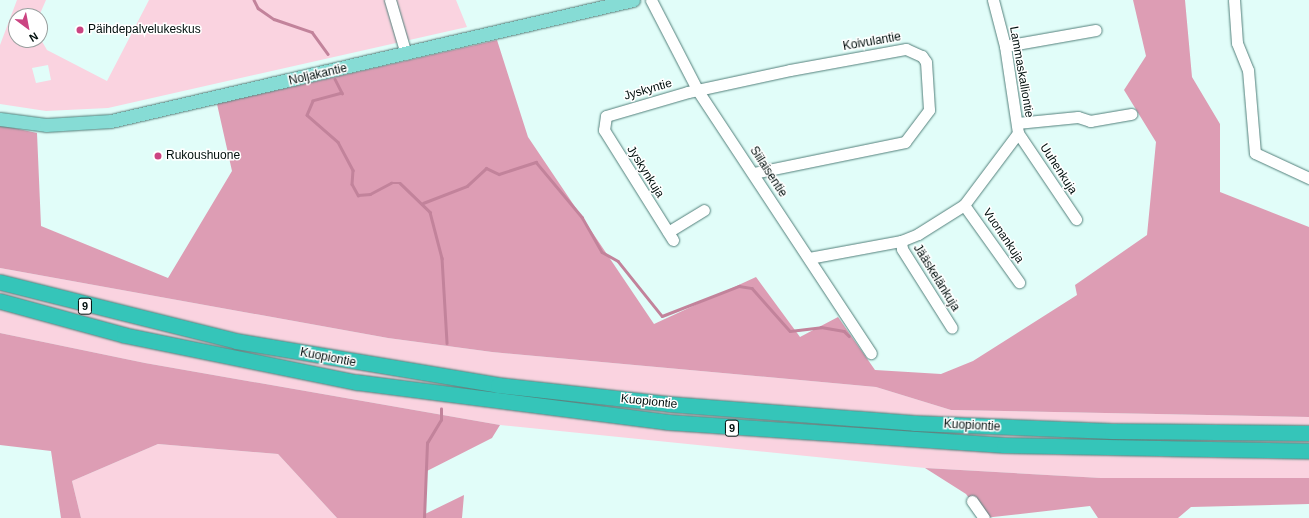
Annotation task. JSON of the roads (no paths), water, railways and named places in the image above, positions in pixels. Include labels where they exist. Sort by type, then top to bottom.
[{"type":"highway","name":"Kuopiontie","points":[[0,282],[236,341],[358,364],[529,388],[669,404],[914,423],[1127,432],[1309,433]]},
{"type":"highway","name":"Kuopiontie","points":[[0,302],[124,335],[356,382],[660,422],[974,444],[1309,451]]},
{"type":"main road","name":"Noljakantie","points":[[0,119],[46,125],[111,121],[406,54],[633,0]]},
{"type":"street","points":[[390,0],[406,54]]},
{"type":"street","name":"Siilaisentie","points":[[651,0],[698,91],[754,173],[870,353]]},
{"type":"street","name":"Lammaskalliontie","points":[[809,258],[901,241],[964,205],[1018,128],[1005,46],[993,0]]},
{"type":"street","points":[[1234,0],[1237,43],[1248,70],[1255,153],[1309,178]]},
{"type":"street","points":[[1005,46],[1096,30]]},
{"type":"street","name":"Koivulantie","points":[[698,91],[906,49],[922,56],[926,62],[929,110],[905,142],[754,173]]},
{"type":"street","name":"Jyskyntie","points":[[606,116],[698,91]]},
{"type":"street","points":[[1018,128],[1078,117],[1090,121],[1131,114]]},
{"type":"street","name":"Jyskynkuja","points":[[606,116],[604,130],[671,236],[704,210]]},
{"type":"street","name":"Uuhenkuja","points":[[1018,128],[1076,219]]},
{"type":"street","name":"Vuonankuja","points":[[964,205],[1019,282]]},
{"type":"street","name":"Jääskelänkuja","points":[[901,241],[902,249],[952,328]]},
{"type":"street","points":[[972,501],[984,518]]},
{"type":"waterway","points":[[254,0],[258,8],[274,19],[312,32],[328,54]]},
{"type":"waterway","points":[[335,79],[342,93],[313,101],[307,115],[338,142],[353,170],[352,184],[358,195],[370,194],[391,183],[400,183],[430,212],[442,258],[447,343]]},
{"type":"waterway","points":[[423,203],[467,186],[486,168],[499,174],[536,162],[582,217],[602,252],[618,261],[662,316],[739,286],[752,288],[790,331],[821,327],[844,331],[849,336]]},
{"type":"waterway","points":[[424,518],[427,443],[441,420],[441,409]]},
{"type":"place","name":"Päihdepalvelukeskus","points":[[80,30]]},
{"type":"place","name":"Rukoushuone","points":[[158,156]]}]
